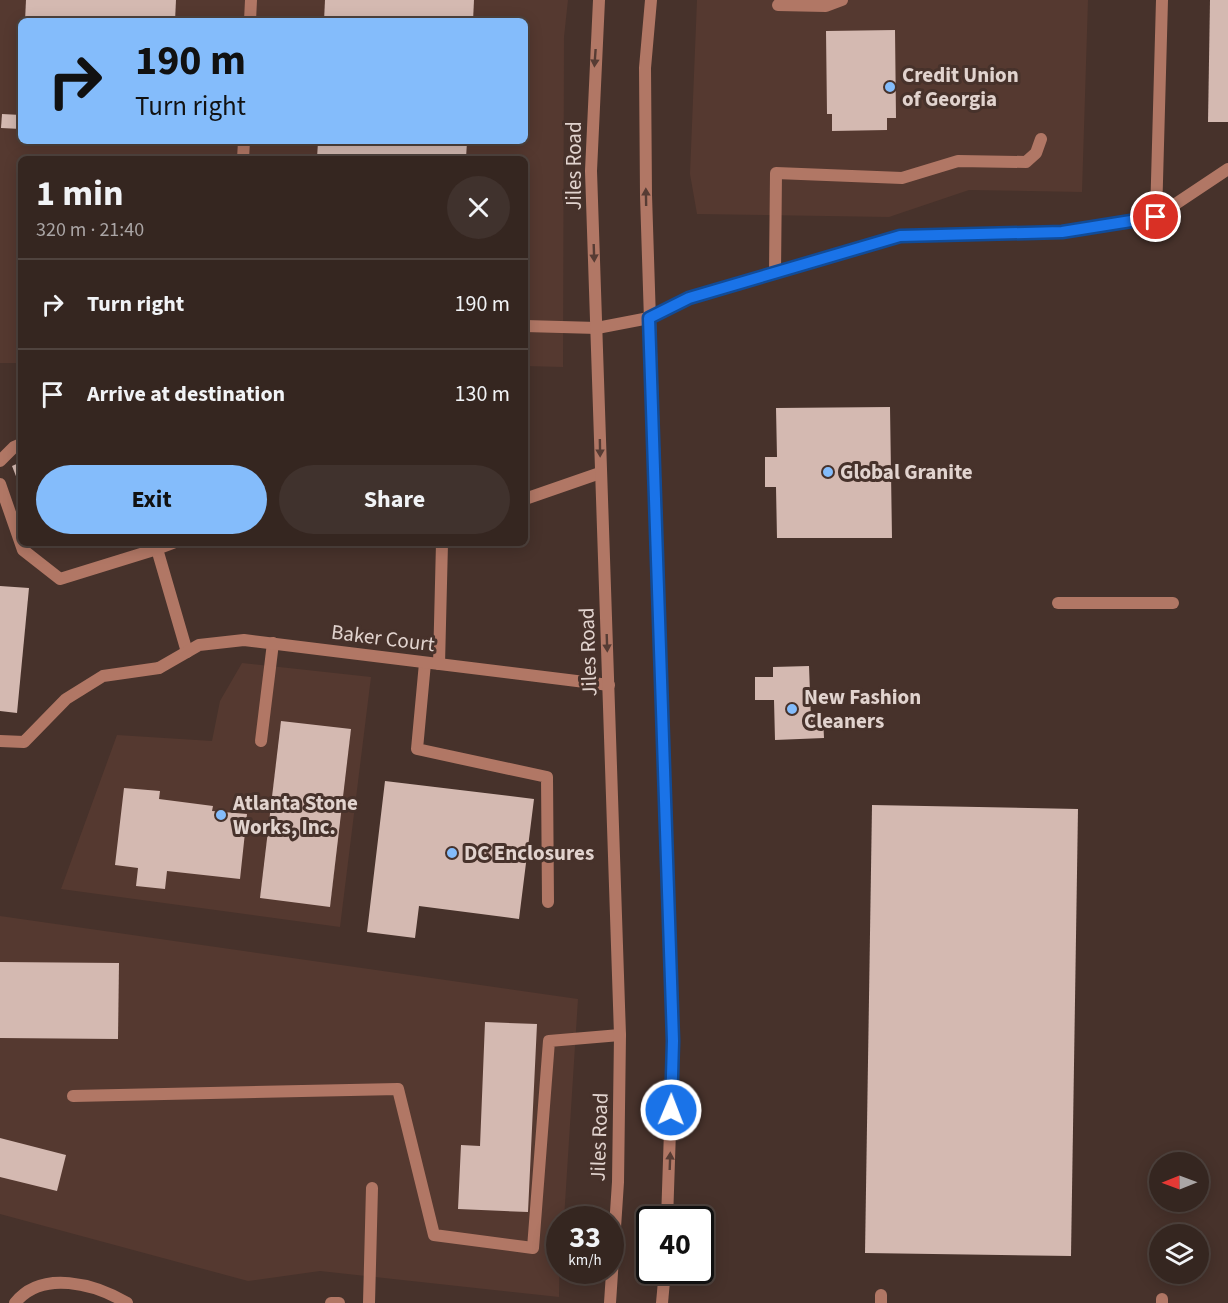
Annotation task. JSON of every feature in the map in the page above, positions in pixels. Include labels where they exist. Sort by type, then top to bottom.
[{"type":"street","points":[[250,18],[251,0]]},
{"type":"street","name":"Jiles Road","points":[[599,0],[591,171],[620,1035],[618,1182],[610,1303]]},
{"type":"street","points":[[651,0],[645,68],[649,318],[673,1041],[668,1206]]},
{"type":"street","points":[[778,5],[826,6],[842,0]]},
{"type":"street","points":[[1156,217],[1161,0]]},
{"type":"street","points":[[775,273],[776,173],[902,178],[958,161],[1026,162],[1036,153],[1041,139]]},
{"type":"street","points":[[528,326],[597,328],[649,318],[689,298],[900,236],[1062,232],[1156,217],[1228,169]]},
{"type":"street","points":[[0,462],[18,445]]},
{"type":"street","points":[[528,498],[600,473]]},
{"type":"street","points":[[0,484],[18,536]]},
{"type":"street","points":[[22,546],[23,550],[60,579],[165,546]]},
{"type":"street","points":[[439,664],[442,546]]},
{"type":"street","points":[[157,549],[187,652]]},
{"type":"street","points":[[1058,603],[1173,603]]},
{"type":"street","name":"Baker Court","points":[[0,741],[24,742],[66,699],[103,676],[159,668],[199,645],[244,640],[609,685]]},
{"type":"street","points":[[261,741],[273,643]]},
{"type":"street","points":[[425,663],[417,749],[547,777],[548,902]]},
{"type":"street","points":[[73,1096],[398,1089],[434,1235],[533,1248],[549,1041],[620,1035]]},
{"type":"street","points":[[369,1303],[372,1188]]},
{"type":"street","points":[[15,1303],[20,1296],[55,1281],[103,1289],[127,1303]]},
{"type":"street","points":[[662,1303],[664,1284]]},
{"type":"street","points":[[331,1303],[339,1303]]},
{"type":"shaded area","points":[[0,0],[568,0],[564,37],[563,367],[528,366],[528,156],[18,156],[18,363],[0,363]]},
{"type":"shaded area","name":"Credit Union of Georgia","points":[[697,0],[1088,0],[1082,192],[969,190],[889,217],[697,214],[690,174]]},
{"type":"shaded area","name":"Atlanta Stone Works, Inc.","points":[[242,663],[371,677],[340,927],[61,889],[117,735],[212,741],[220,701]]},
{"type":"shaded area","points":[[0,916],[578,999],[565,1206],[546,1206],[546,1284],[559,1284],[559,1297],[320,1271],[248,1281],[0,1214]]},
{"type":"building","points":[[26,0],[176,0],[175,18],[25,18]]},
{"type":"building","points":[[325,0],[474,0],[473,18],[324,18]]},
{"type":"building","points":[[1210,0],[1228,0],[1228,122],[1208,122]]},
{"type":"building","points":[[895,30],[896,118],[887,118],[887,130],[832,131],[832,114],[827,114],[826,31]]},
{"type":"building","points":[[2,114],[18,115],[18,129],[1,128]]},
{"type":"building","points":[[318,144],[467,144],[466,156],[317,156]]},
{"type":"building","name":"Global Granite","points":[[890,407],[892,538],[777,538],[776,487],[765,487],[765,457],[777,457],[776,408]]},
{"type":"building","points":[[18,463],[18,481],[12,466]]},
{"type":"building","points":[[0,586],[29,588],[17,713],[0,711]]},
{"type":"building","name":"New Fashion Cleaners","points":[[809,666],[811,719],[823,718],[824,738],[775,740],[774,700],[755,700],[755,677],[773,677],[773,667]]},
{"type":"building","points":[[281,721],[351,729],[330,907],[260,898]]},
{"type":"building","name":"DC Enclosures","points":[[385,781],[534,799],[519,919],[419,906],[415,938],[367,932]]},
{"type":"building","points":[[124,788],[160,791],[159,799],[213,806],[212,811],[247,814],[240,879],[167,871],[165,889],[136,886],[138,868],[115,865]]},
{"type":"building","points":[[872,805],[1078,809],[1071,1256],[865,1253]]},
{"type":"building","points":[[0,962],[119,963],[118,1039],[0,1038]]},
{"type":"building","points":[[485,1022],[537,1024],[528,1212],[458,1209],[461,1145],[480,1146]]},
{"type":"building","points":[[0,1138],[66,1155],[57,1191],[0,1177]]},
{"type":"place","name":"Credit Union of Georgia","points":[[890,87]]},
{"type":"place","name":"Global Granite","points":[[828,472]]},
{"type":"place","name":"New Fashion Cleaners","points":[[792,709]]},
{"type":"place","name":"Atlanta Stone Works, Inc.","points":[[221,815]]},
{"type":"place","name":"DC Enclosures","points":[[452,853]]},
{"type":"route","points":[[671,1110],[673,1041],[649,318],[689,298],[900,236],[1062,232],[1156,217]]}]
